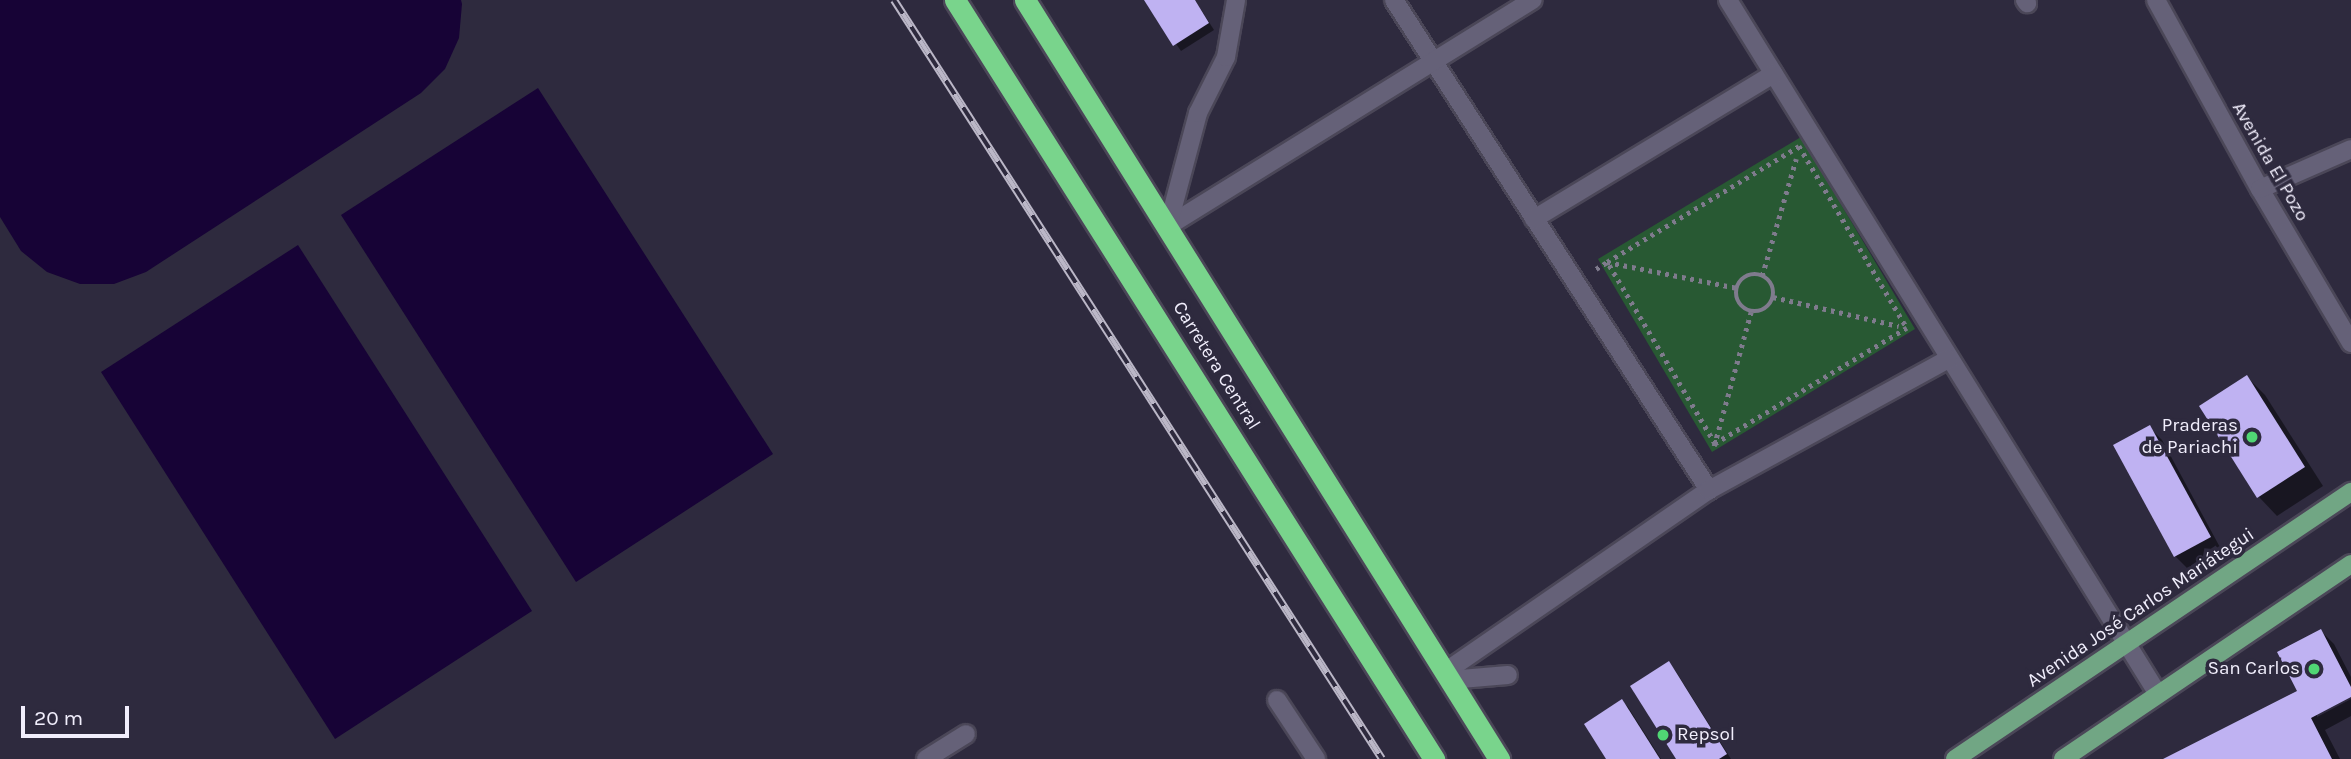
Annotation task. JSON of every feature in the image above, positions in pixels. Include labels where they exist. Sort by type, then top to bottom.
[{"type":"highway","name":"Carretera Central","points":[[955,0],[1434,759]]},
{"type":"highway","name":"Carretera Central","points":[[1025,0],[1499,759]]},
{"type":"main road","name":"Avenida José Carlos Mariátegui","points":[[1955,759],[2351,492]]},
{"type":"main road","points":[[2072,757],[2158,694],[2351,564]]},
{"type":"street","points":[[1168,226],[1198,113],[1226,57],[1236,0]]},
{"type":"street","points":[[1394,0],[1707,488]]},
{"type":"street","points":[[1168,226],[1533,0]]},
{"type":"street","points":[[1728,0],[1773,74],[1806,141],[1945,354],[2124,644],[2158,694]]},
{"type":"street","name":"Avenida El Pozo","points":[[2156,0],[2260,189],[2351,342]]},
{"type":"street","points":[[1534,219],[1773,74]]},
{"type":"street","points":[[2260,189],[2351,149]]},
{"type":"street","points":[[1447,676],[1707,488],[1945,354]]},
{"type":"street","points":[[1447,676],[1508,675]]},
{"type":"street","points":[[1277,700],[1317,759]]},
{"type":"street","points":[[926,759],[966,734]]},
{"type":"path","points":[[1575,283],[1806,141]]},
{"type":"path","points":[[1762,276],[1806,141]]},
{"type":"path","points":[[1806,141],[1907,328]]},
{"type":"path","points":[[1607,262],[1737,288]]},
{"type":"path","points":[[1607,262],[1714,444]]},
{"type":"path","points":[[1762,276],[1772,284],[1773,297],[1768,307],[1751,312],[1737,300],[1737,288],[1745,277],[1762,276]]},
{"type":"path","points":[[1773,297],[1907,328],[1945,354]]},
{"type":"path","points":[[1707,488],[1714,444],[1751,312]]},
{"type":"path","points":[[1714,444],[1907,328]]},
{"type":"green space","points":[[1801,137],[1915,329],[1712,452],[1598,259]]},
{"type":"shaded area","points":[[0,0],[461,0],[462,4],[459,38],[445,69],[421,93],[146,272],[114,284],[80,284],[47,272],[21,251],[0,217]]},
{"type":"shaded area","points":[[538,88],[773,454],[576,582],[341,215]]},
{"type":"shaded area","points":[[298,245],[532,611],[335,739],[101,372]]},
{"type":"building","points":[[1144,0],[1195,0],[1209,23],[1173,46]]},
{"type":"building","name":"Praderas de Pariachi","points":[[2247,375],[2305,467],[2257,498],[2199,406]]},
{"type":"building","points":[[2150,425],[2211,537],[2174,557],[2113,445]]},
{"type":"building","points":[[2321,629],[2351,687],[2351,697],[2311,718],[2332,759],[2163,759],[2297,691],[2277,652]]},
{"type":"building","points":[[1669,661],[1727,754],[1719,759],[1676,759],[1630,686]]},
{"type":"building","points":[[1622,699],[1660,759],[1606,759],[1584,724]]},
{"type":"railway","points":[[894,0],[1382,759]]},
{"type":"place","name":"Praderas de Pariachi","points":[[2252,437]]},
{"type":"place","name":"San Carlos","points":[[2314,669]]},
{"type":"place","name":"Repsol","points":[[1663,735]]}]
